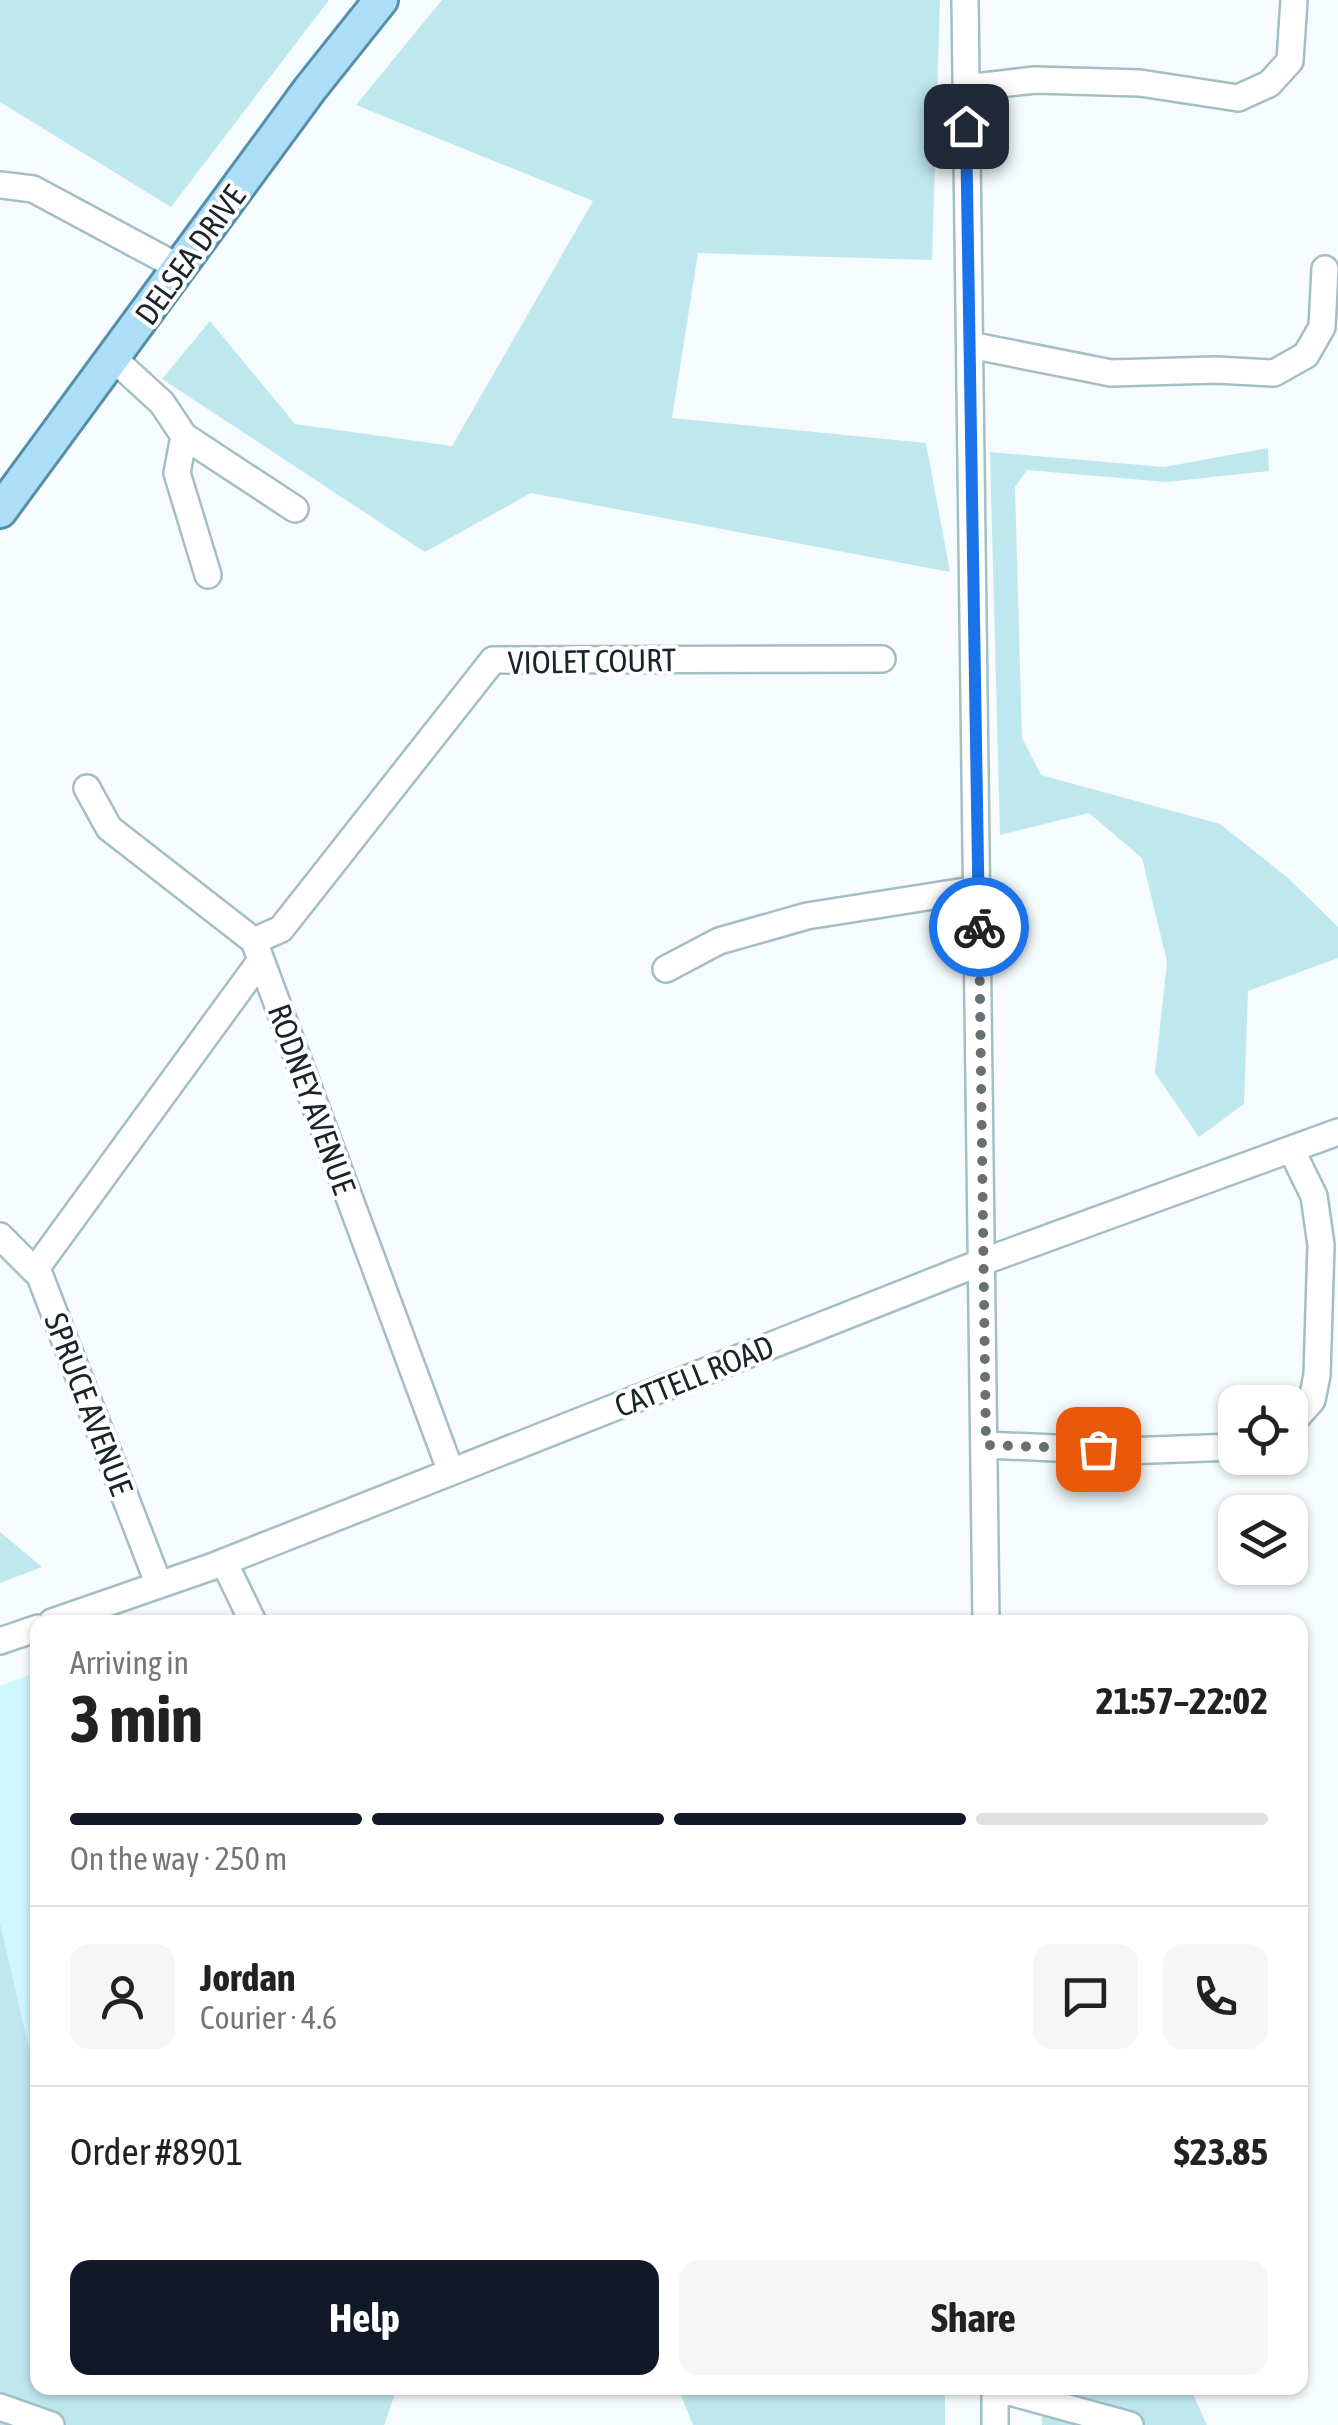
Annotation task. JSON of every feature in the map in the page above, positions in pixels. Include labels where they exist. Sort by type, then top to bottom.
[{"type":"main road","name":"DELSEA DRIVE","points":[[0,511],[310,88],[381,0]]},
{"type":"street","points":[[964,0],[986,1615]]},
{"type":"street","points":[[966,88],[1035,80],[1140,83],[1238,98],[1269,84],[1290,61],[1294,0]]},
{"type":"street","points":[[0,185],[33,189],[180,268]]},
{"type":"street","points":[[970,344],[1111,373],[1274,373],[1306,355],[1322,327],[1325,269]]},
{"type":"street","points":[[114,359],[162,403],[184,436],[295,509]]},
{"type":"street","points":[[184,436],[177,473],[208,575]]},
{"type":"street","name":"VIOLET COURT","points":[[257,951],[280,928],[493,660],[882,659]]},
{"type":"street","points":[[36,1270],[257,951],[109,828],[86,788]]},
{"type":"street","points":[[666,969],[719,941],[807,916],[978,888]]},
{"type":"street","name":"RODNEY AVENUE","points":[[257,951],[451,1472]]},
{"type":"street","name":"CATTELL ROAD","points":[[72,1615],[224,1562],[982,1262],[1338,1132]]},
{"type":"street","points":[[1291,1149],[1314,1196],[1321,1263],[1317,1376],[1308,1405]]},
{"type":"street","name":"SPRUCE AVENUE","points":[[0,1236],[36,1270],[158,1585]]},
{"type":"street","points":[[986,1445],[1123,1451],[1218,1447]]},
{"type":"street","points":[[224,1562],[250,1615]]},
{"type":"street","points":[[0,1641],[30,1631]]},
{"type":"street","points":[[995,2395],[995,2425]]},
{"type":"street","points":[[1021,2395],[1130,2425]]},
{"type":"street","points":[[0,2407],[51,2425]]},
{"type":"shaded area","points":[[0,0],[329,0],[171,207],[0,102]]},
{"type":"shaded area","points":[[442,0],[940,0],[932,260],[698,253],[672,418],[926,443],[950,572],[531,493],[425,552],[162,379],[210,321],[295,424],[452,446],[593,201],[356,105]]},
{"type":"shaded area","points":[[1268,448],[1269,471],[1166,482],[1027,470],[1015,487],[1022,738],[1041,775],[1220,824],[1288,878],[1338,927],[1338,958],[1248,991],[1244,1104],[1199,1137],[1155,1073],[1167,962],[1142,858],[1089,813],[1000,835],[990,452],[1164,467]]},
{"type":"shaded area","points":[[0,1532],[42,1567],[0,1583]]},
{"type":"shaded area","points":[[30,1675],[30,2052],[0,1923],[0,1686]]},
{"type":"shaded area","points":[[0,1923],[30,2052],[30,2395],[395,2395],[384,2425],[0,2425]]},
{"type":"shaded area","points":[[681,2395],[945,2395],[945,2425],[693,2425]]},
{"type":"shaded area","points":[[1041,2395],[1193,2395],[1207,2425],[1042,2425]]},
{"type":"way so far","points":[[979,927],[986,1445],[1098,1449]]},
{"type":"route","points":[[966,126],[979,927]]}]
